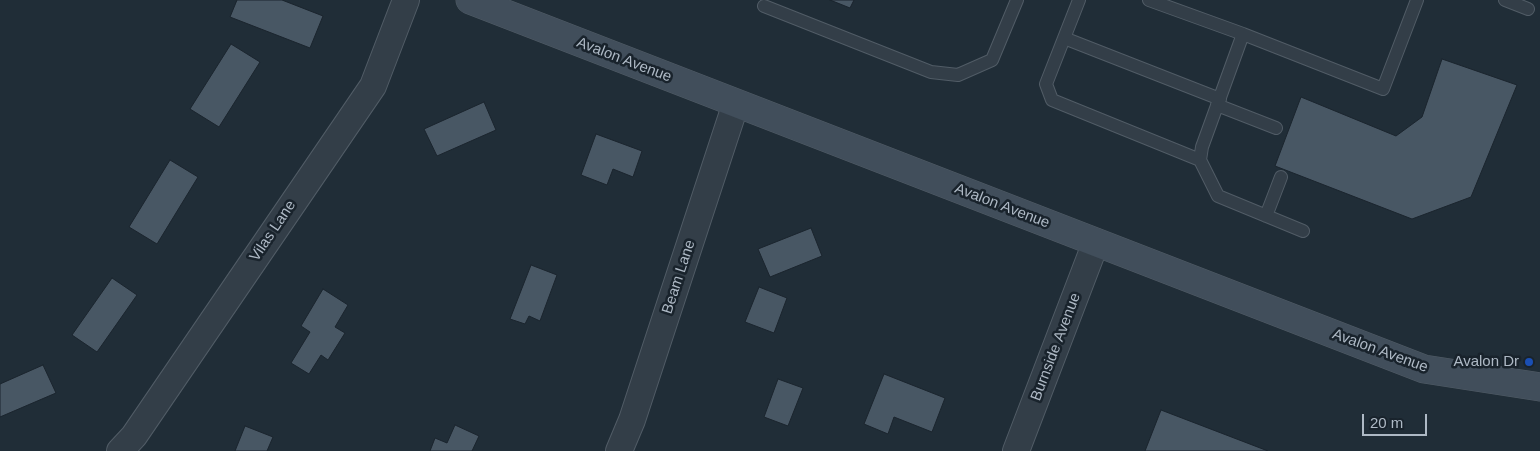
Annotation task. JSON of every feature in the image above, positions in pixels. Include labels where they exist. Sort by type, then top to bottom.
[{"type":"street","name":"Vilas Lane","points":[[120,451],[139,428],[372,86],[406,0]]},
{"type":"street","name":"Avalon Avenue","points":[[470,0],[1424,369],[1540,387]]},
{"type":"street","name":"Beam Lane","points":[[619,451],[632,420],[736,103]]},
{"type":"street","name":"Burnside Avenue","points":[[1016,451],[1096,242]]},
{"type":"lane","points":[[764,6],[931,72],[958,75],[992,60],[1017,0]]},
{"type":"lane","points":[[1079,0],[1046,84],[1052,100],[1200,160]]},
{"type":"lane","points":[[1149,0],[1244,34],[1383,89],[1417,0]]},
{"type":"lane","points":[[1505,0],[1528,9]]},
{"type":"lane","points":[[1244,34],[1202,147],[1200,160],[1218,196],[1304,231]]},
{"type":"lane","points":[[1064,38],[1219,102],[1276,128]]},
{"type":"lane","points":[[1266,216],[1281,177]]},
{"type":"building","points":[[237,0],[282,0],[323,16],[310,48],[230,17]]},
{"type":"building","points":[[830,0],[854,0],[850,8]]},
{"type":"building","points":[[231,44],[260,62],[219,127],[190,109]]},
{"type":"building","points":[[1442,59],[1517,85],[1471,197],[1412,219],[1275,166],[1301,97],[1396,136],[1422,117]]},
{"type":"building","points":[[484,102],[496,130],[437,156],[424,129]]},
{"type":"building","points":[[596,134],[642,151],[633,177],[613,169],[607,185],[581,175]]},
{"type":"building","points":[[170,160],[198,177],[157,244],[129,227]]},
{"type":"building","points":[[811,228],[822,256],[770,277],[758,249]]},
{"type":"building","points":[[531,265],[557,275],[540,321],[529,316],[525,324],[510,319]]},
{"type":"building","points":[[112,278],[137,295],[97,352],[72,335]]},
{"type":"building","points":[[759,287],[787,298],[774,333],[745,322]]},
{"type":"building","points":[[323,289],[348,305],[335,327],[345,333],[328,360],[321,355],[309,374],[291,363],[310,332],[301,326]]},
{"type":"building","points":[[43,365],[56,393],[0,417],[0,384]]},
{"type":"building","points":[[884,374],[945,398],[932,432],[894,417],[888,434],[864,424]]},
{"type":"building","points":[[778,379],[803,388],[788,426],[764,417]]},
{"type":"building","points":[[1161,410],[1268,451],[1145,451]]},
{"type":"building","points":[[455,425],[479,436],[472,451],[430,451],[435,438],[447,443]]},
{"type":"building","points":[[245,426],[273,437],[267,451],[235,451]]},
{"type":"place","name":"Avalon Dr","points":[[1529,362]]}]
